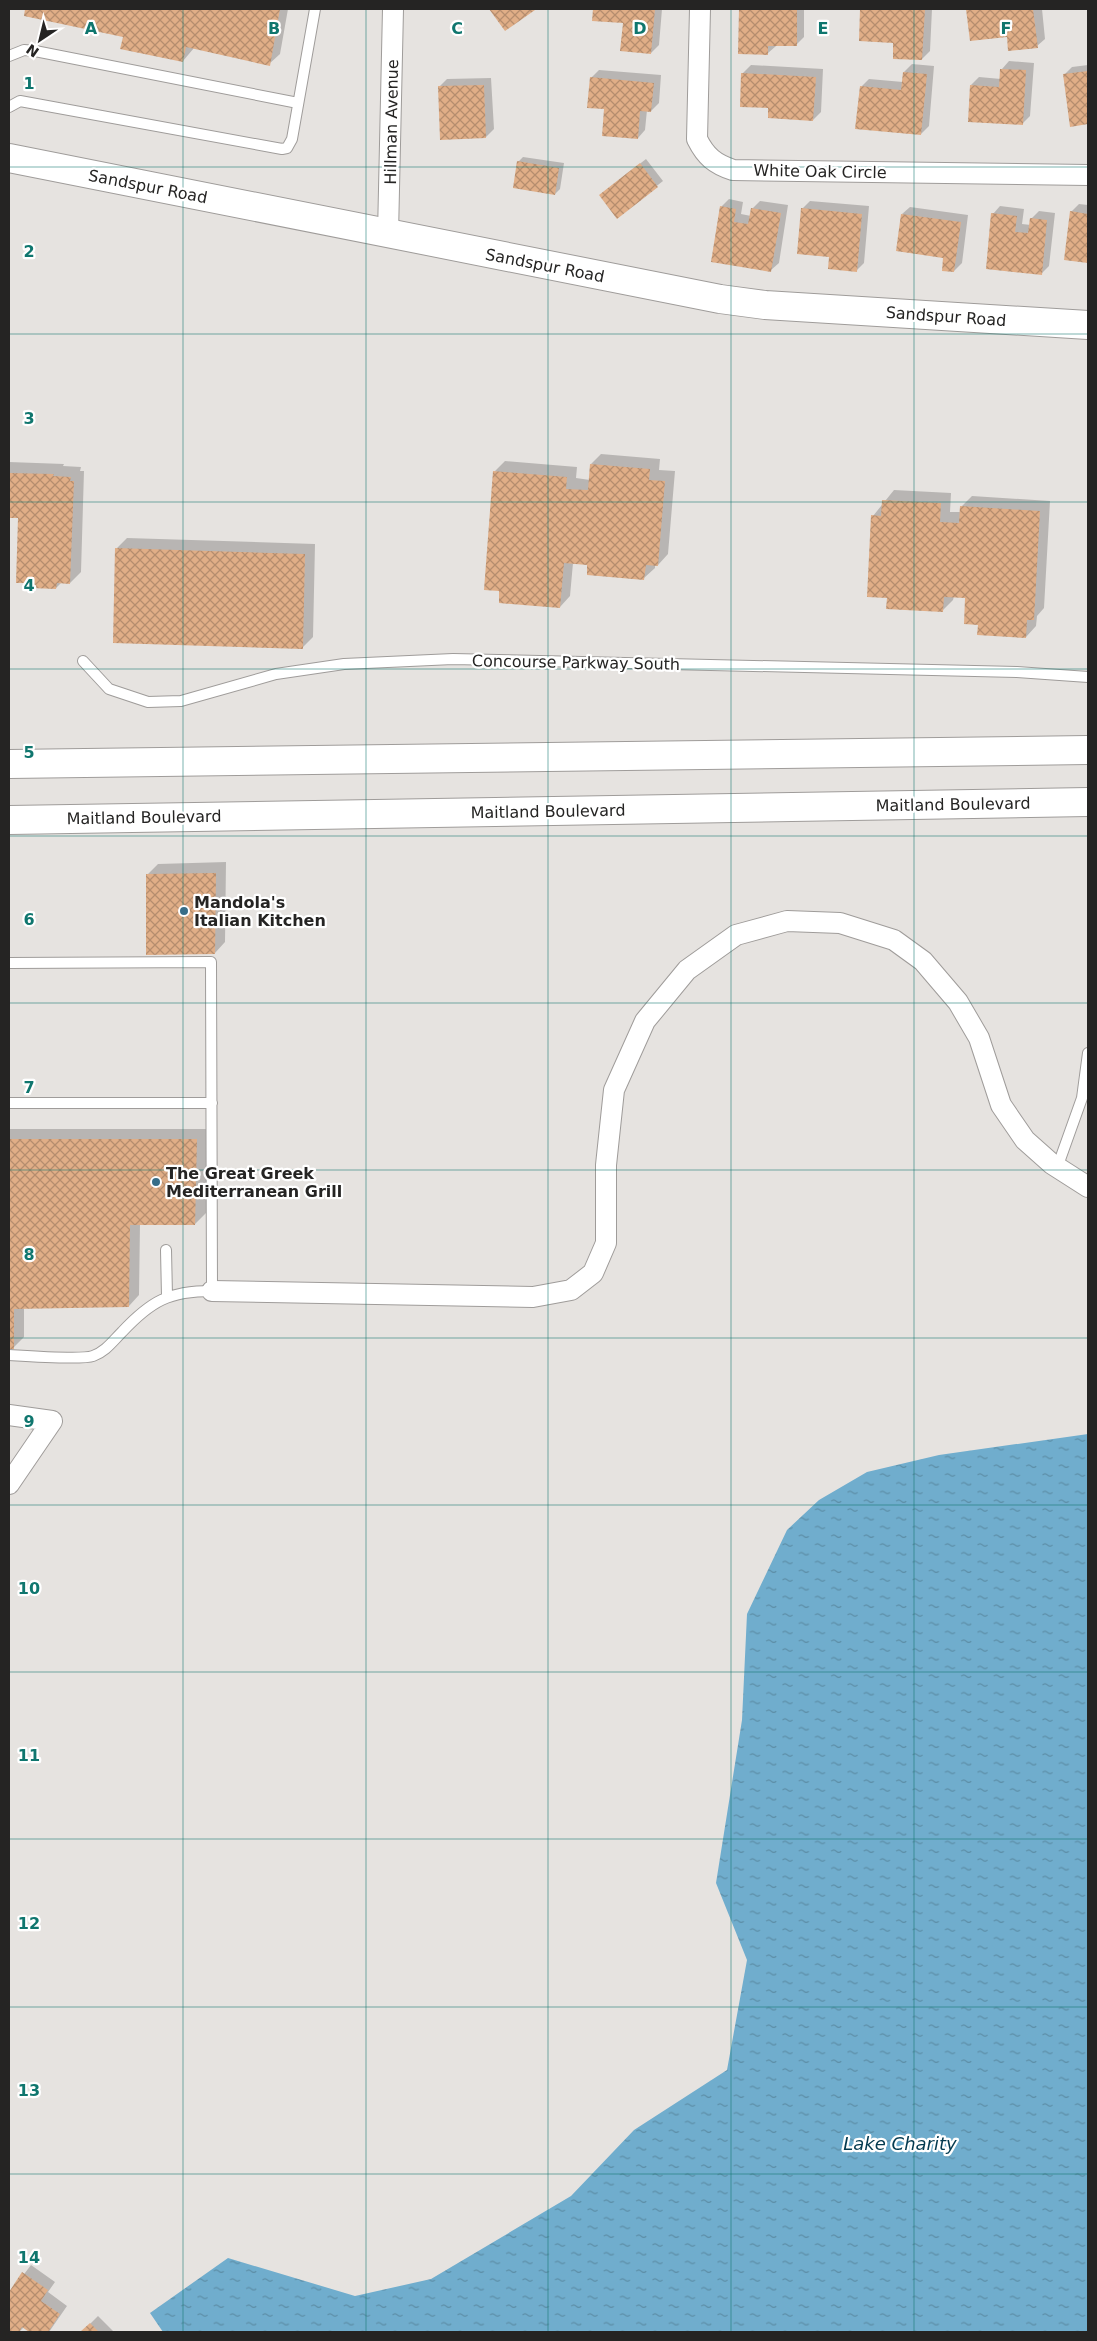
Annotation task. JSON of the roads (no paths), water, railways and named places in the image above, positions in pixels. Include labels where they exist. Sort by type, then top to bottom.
[{"type":"main road","name":"Sandspur Road","points":[[9,158],[720,299],[765,304],[1088,325]]},
{"type":"main road","points":[[9,764],[1088,750]]},
{"type":"main road","name":"Maitland Boulevard","points":[[9,820],[1088,802]]},
{"type":"street","name":"Hillman Avenue","points":[[388,234],[393,9]]},
{"type":"street","name":"White Oak Circle","points":[[700,9],[697,139],[704,154],[717,165],[733,170],[1088,175]]},
{"type":"street","points":[[212,1291],[533,1297],[571,1290],[593,1273],[606,1243],[606,1165],[614,1090],[645,1021],[687,970],[736,935],[787,922],[840,923],[894,940],[923,961],[958,1002],[979,1038],[1001,1105],[1025,1140],[1057,1168],[1088,1187]]},
{"type":"street","points":[[9,1415],[52,1421],[9,1484]]},
{"type":"lane","points":[[9,107],[20,101],[282,149],[287,148],[292,139],[315,9]]},
{"type":"lane","points":[[9,56],[24,50],[35,51],[298,103]]},
{"type":"lane","name":"Concourse Parkway South","points":[[83,660],[109,689],[148,702],[181,701],[276,674],[344,664],[453,659],[1017,672],[1088,677]]},
{"type":"lane","points":[[9,964],[211,962],[212,1102],[212,1291],[190,1291],[167,1296],[148,1307],[107,1349],[91,1357],[9,1355]]},
{"type":"lane","points":[[1057,1168],[1082,1098],[1088,1054]]},
{"type":"lane","points":[[9,1103],[212,1102]]},
{"type":"lane","points":[[166,1250],[167,1296]]},
{"type":"water","name":"Lake Charity","points":[[1088,1434],[1088,2332],[163,2332],[150,2313],[228,2258],[355,2296],[431,2279],[571,2196],[634,2130],[727,2070],[747,1960],[716,1883],[742,1720],[747,1614],[787,1530],[819,1500],[867,1472],[939,1455]]},
{"type":"place","name":"Mandola's Italian Kitchen","points":[[184,911]]},
{"type":"place","name":"The Great Greek Mediterranean Grill","points":[[156,1182]]}]
